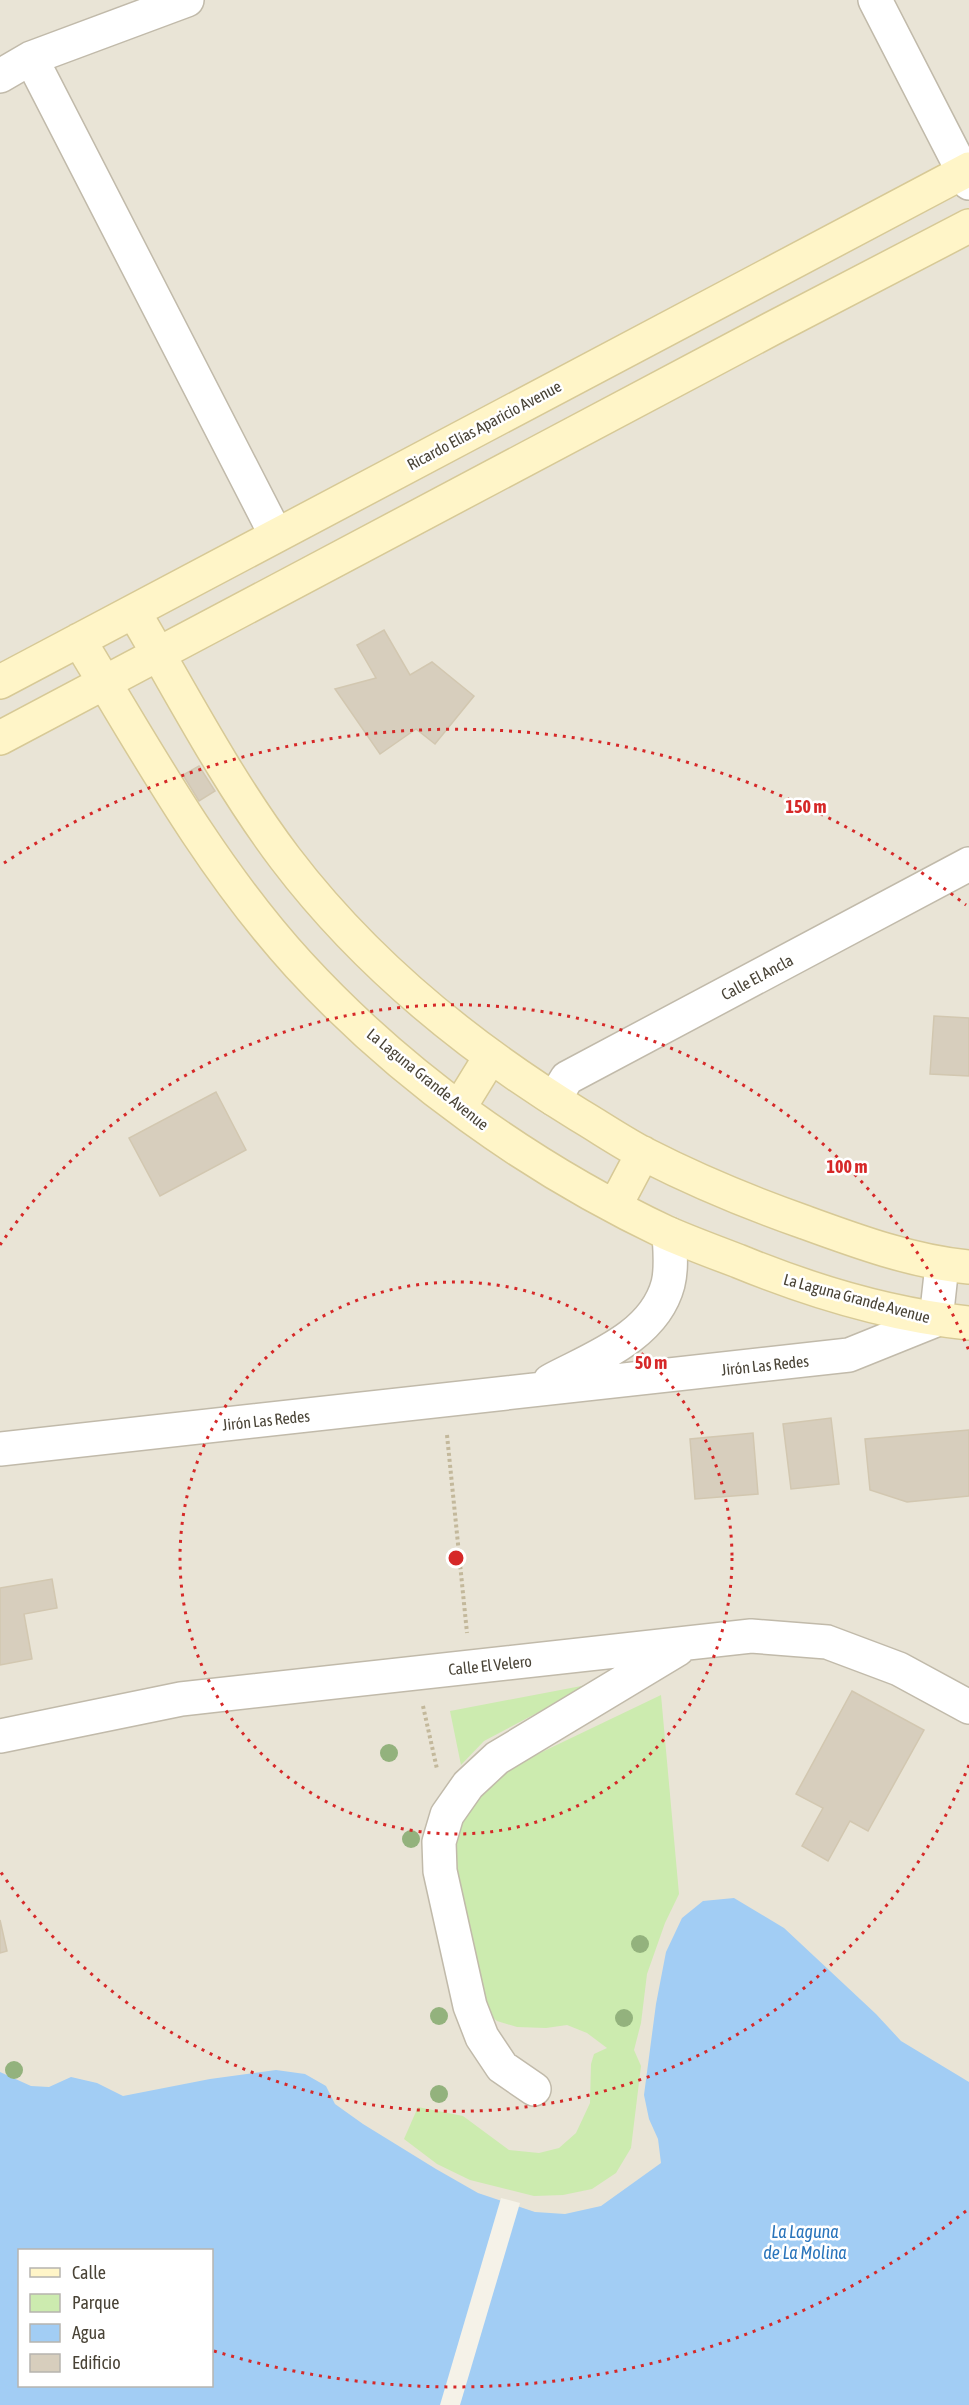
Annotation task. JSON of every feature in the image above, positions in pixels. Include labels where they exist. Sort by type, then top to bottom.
[{"type":"street","points":[[0,76],[32,58],[188,0]]},
{"type":"street","points":[[876,0],[967,175]]},
{"type":"street","points":[[32,58],[276,536]]},
{"type":"street","name":"Ricardo Elías Aparicio Avenue","points":[[0,682],[967,175]]},
{"type":"street","points":[[0,738],[771,328],[969,226]]},
{"type":"street","points":[[134,612],[221,763],[285,858],[344,928],[409,991],[491,1056],[554,1099],[643,1153],[736,1198],[838,1235],[956,1266],[936,1320]]},
{"type":"street","name":"La Laguna Grande Avenue","points":[[80,640],[177,800],[239,893],[299,965],[380,1044],[459,1108],[535,1159],[615,1206],[669,1234],[783,1279],[852,1300],[936,1320],[969,1323]]},
{"type":"street","name":"Calle El Ancla","points":[[554,1099],[567,1078],[969,864]]},
{"type":"street","points":[[459,1108],[491,1056]]},
{"type":"street","points":[[615,1206],[643,1153]]},
{"type":"street","name":"Jirón Las Redes","points":[[531,1390],[615,1347],[638,1331],[658,1307],[668,1285],[671,1262],[669,1234]]},
{"type":"street","name":"Jirón Las Redes","points":[[0,1449],[849,1355],[936,1320]]},
{"type":"street","name":"Calle El Velero","points":[[0,1736],[182,1699],[751,1636],[827,1642],[899,1669],[969,1707]]},
{"type":"street","points":[[534,2089],[502,2067],[482,2037],[470,2006],[440,1871],[439,1842],[447,1815],[468,1785],[497,1758],[687,1643]]},
{"type":"path","points":[[443,1400],[470,1667]]},
{"type":"path","points":[[415,1673],[447,1815]]},
{"type":"shaded area","points":[[0,0],[969,0],[969,2405],[0,2405]]},
{"type":"green space","points":[[592,1684],[484,1741],[461,1765],[450,1711]]},
{"type":"green space","points":[[661,1695],[679,1894],[665,1923],[647,1974],[641,2023],[634,2050],[641,2066],[631,2148],[616,2173],[592,2189],[563,2195],[534,2196],[470,2180],[437,2164],[404,2139],[418,2107],[463,2116],[509,2150],[539,2153],[559,2148],[576,2133],[590,2103],[591,2064],[594,2054],[607,2048],[587,2033],[567,2025],[546,2028],[517,2027],[497,2021],[479,2006],[451,1877],[454,1842],[468,1807],[498,1773]]},
{"type":"water","name":"La Laguna de La Molina","points":[[734,1898],[784,1928],[876,2014],[901,2041],[969,2082],[969,2405],[0,2405],[0,2072],[31,2086],[49,2087],[71,2077],[97,2083],[123,2096],[210,2079],[276,2070],[305,2074],[326,2086],[335,2104],[363,2124],[478,2193],[535,2212],[565,2214],[601,2206],[661,2163],[658,2139],[649,2119],[644,2095],[656,2004],[666,1952],[682,1918],[703,1901]]},
{"type":"pier","points":[[501,2198],[520,2203],[460,2405],[440,2405]]},
{"type":"building","points":[[384,630],[410,675],[432,662],[474,696],[435,744],[416,729],[380,754],[335,689],[376,678],[357,645]]},
{"type":"building","points":[[199,766],[215,791],[199,801],[183,775]]},
{"type":"building","points":[[934,1016],[969,1018],[969,1076],[930,1074]]},
{"type":"building","points":[[216,1092],[246,1150],[160,1196],[129,1138]]},
{"type":"building","points":[[831,1418],[839,1484],[791,1489],[783,1424]]},
{"type":"building","points":[[969,1430],[969,1496],[907,1502],[870,1490],[865,1439]]},
{"type":"building","points":[[753,1433],[758,1494],[695,1499],[690,1439]]},
{"type":"building","points":[[52,1579],[57,1608],[24,1614],[32,1659],[0,1665],[0,1588]]},
{"type":"building","points":[[852,1691],[924,1730],[868,1831],[850,1821],[828,1861],[802,1846],[823,1808],[796,1794]]},
{"type":"building","points":[[0,1920],[7,1951],[0,1953]]}]
